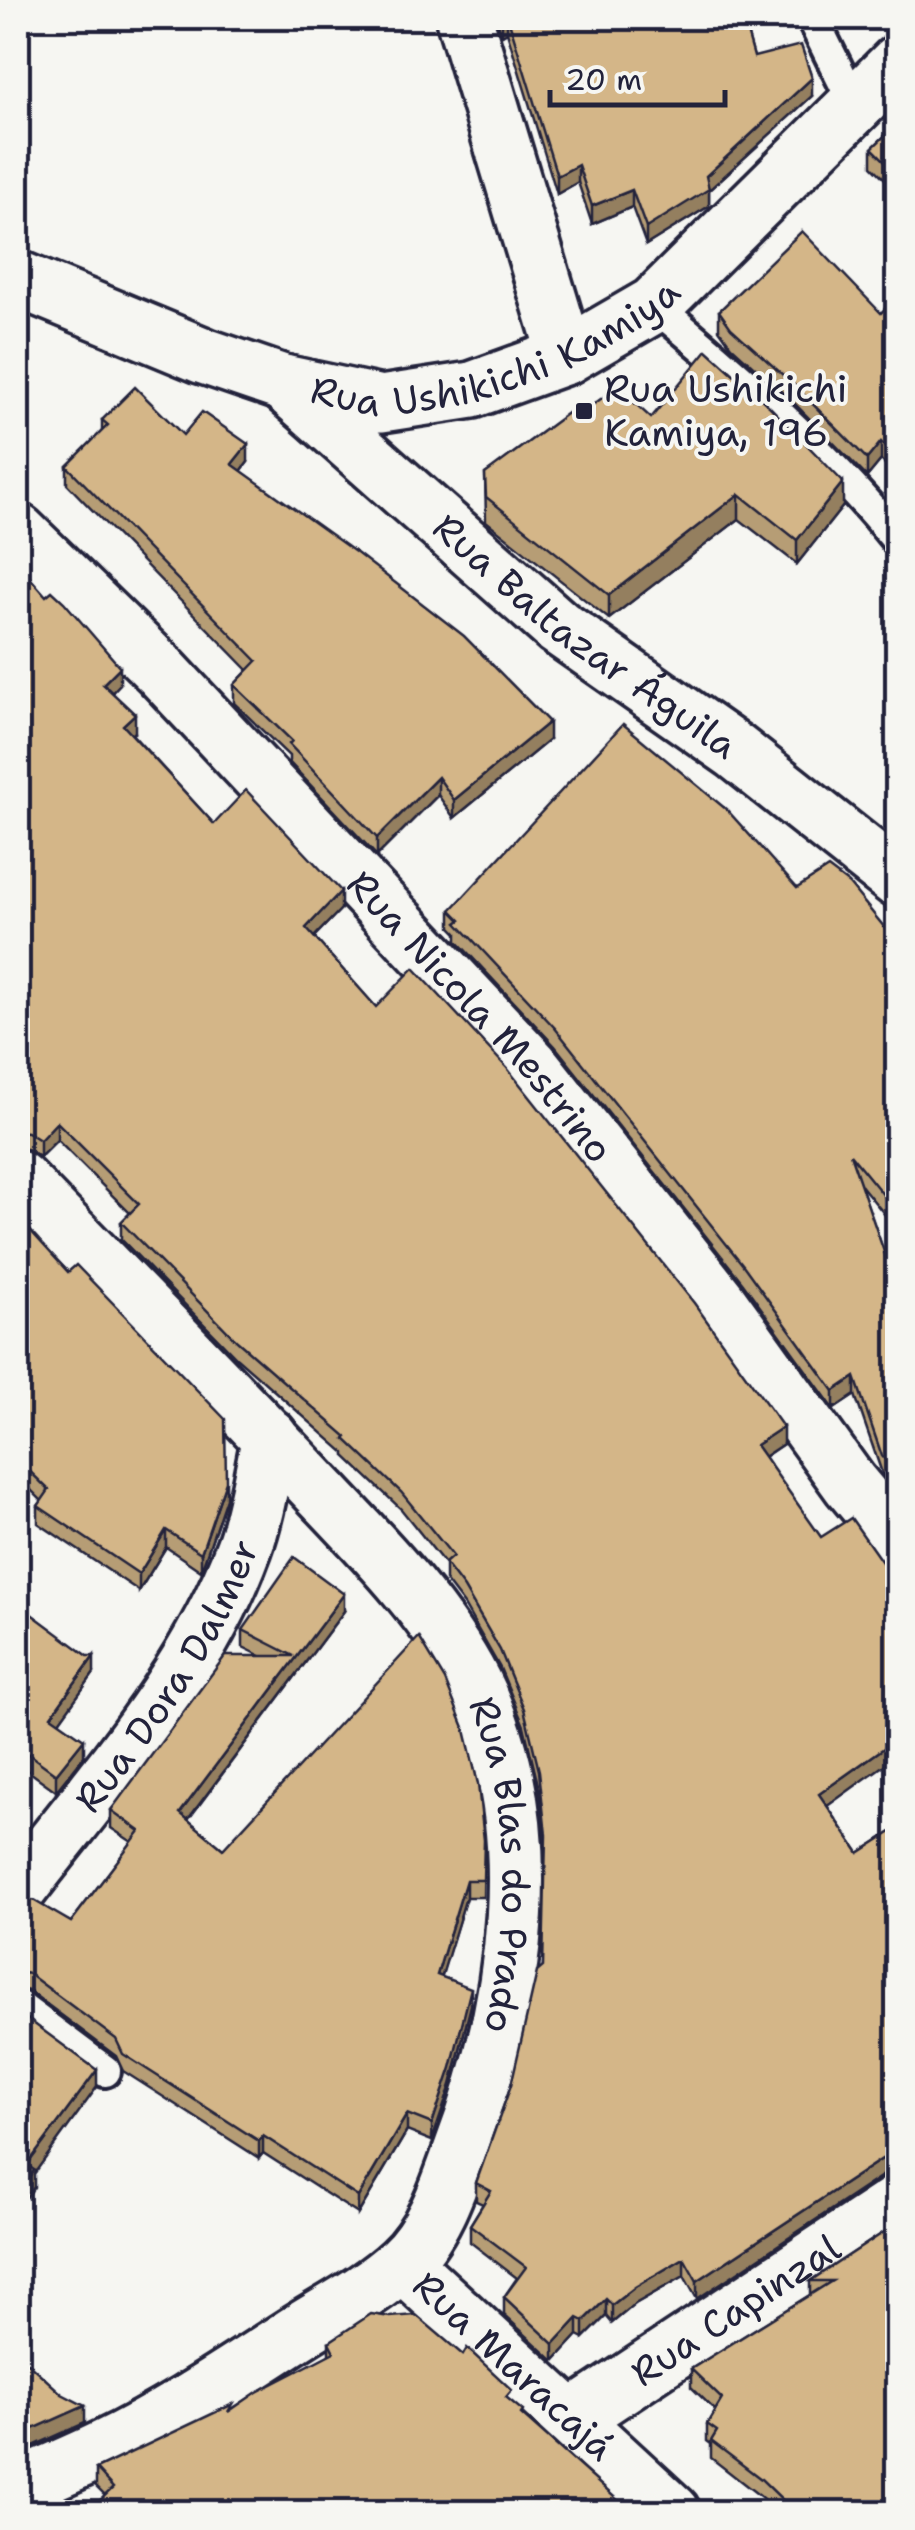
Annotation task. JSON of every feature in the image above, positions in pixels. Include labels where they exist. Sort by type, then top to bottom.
[{"type":"street","points":[[464,18],[566,356]]},
{"type":"street","name":"Rua Ushikichi Kamiya","points":[[18,279],[204,356],[283,383],[380,404],[472,390],[566,356],[654,305],[898,63]]},
{"type":"street","name":"Rua Baltazar Águila","points":[[283,383],[558,627],[735,751],[898,880]]},
{"type":"street","name":"Rua Nicola Mestrino","points":[[18,532],[160,670],[531,1065],[707,1287],[850,1484],[898,1540]]},
{"type":"street","name":"Rua Blas do Prado","points":[[18,1179],[270,1437],[401,1582],[444,1638],[473,1683],[497,1746],[515,1840],[518,1902],[505,1995],[482,2098],[442,2206],[402,2263],[172,2412],[104,2449],[18,2486]]},
{"type":"street","name":"Rua Dora Dalmer","points":[[18,1890],[172,1689],[225,1595],[246,1544],[270,1437]]},
{"type":"street","name":"Rua Capinzal","points":[[573,2418],[898,2202]]},
{"type":"street","name":"Rua Maracajá","points":[[402,2263],[672,2512]]},
{"type":"lane","points":[[812,18],[856,104]]},
{"type":"lane","points":[[654,305],[800,433],[898,541]]},
{"type":"lane","points":[[18,2006],[105,2071]]},
{"type":"building","points":[[508,18],[743,18],[754,57],[801,45],[812,78],[706,176],[709,189],[646,228],[632,190],[592,206],[578,165],[557,176]]},
{"type":"building","points":[[898,123],[898,174],[872,148]]},
{"type":"building","points":[[802,231],[881,313],[898,296],[898,460],[881,442],[867,459],[731,328],[719,311]]},
{"type":"building","points":[[707,350],[843,482],[797,540],[739,494],[609,595],[486,497],[485,474],[577,406],[583,412],[617,387],[651,418]]},
{"type":"building","points":[[135,387],[183,435],[202,412],[248,444],[232,464],[464,636],[549,722],[454,800],[438,777],[377,838],[289,744],[292,741],[234,685],[257,661],[67,466],[108,425],[102,420]]},
{"type":"building","points":[[18,564],[46,596],[52,591],[64,602],[120,667],[103,684],[135,714],[123,725],[214,824],[246,790],[341,891],[306,928],[376,1007],[414,968],[507,1068],[694,1303],[783,1427],[756,1445],[821,1537],[851,1518],[898,1585],[898,1738],[819,1794],[859,1853],[898,1828],[898,2155],[882,2159],[697,2281],[684,2258],[612,2305],[606,2299],[584,2321],[578,2318],[554,2344],[504,2297],[526,2267],[470,2225],[491,2191],[476,2183],[511,2085],[537,1972],[543,1967],[546,1835],[539,1771],[524,1709],[500,1650],[445,1563],[453,1556],[401,1492],[347,1437],[237,1341],[121,1222],[139,1204],[57,1122],[40,1140],[18,1131]]},
{"type":"building","points":[[623,724],[727,810],[797,888],[828,868],[849,884],[898,944],[898,1213],[850,1154],[898,1292],[898,1474],[882,1456],[855,1377],[834,1391],[743,1265],[555,1028],[457,923],[461,920],[451,910]]},
{"type":"building","points":[[18,1217],[68,1272],[76,1265],[225,1419],[226,1481],[201,1553],[166,1530],[139,1574],[38,1506],[49,1490],[18,1460]]},
{"type":"building","points":[[294,1557],[344,1594],[180,1813],[223,1849],[419,1637],[445,1680],[465,1730],[478,1784],[484,1840],[483,1880],[466,1880],[437,1975],[471,1988],[432,2124],[407,2114],[358,2197],[263,2136],[259,2141],[123,2054],[116,2039],[29,1974],[18,1972],[18,1903],[33,1900],[71,1922],[140,1831],[111,1810],[225,1656],[294,1656],[243,1630]]},
{"type":"building","points":[[18,1604],[88,1656],[94,1656],[51,1716],[84,1739],[56,1774],[27,1753],[18,1767]]},
{"type":"building","points":[[18,2012],[97,2070],[27,2165],[34,2170],[18,2192]]},
{"type":"building","points":[[898,2223],[898,2512],[795,2512],[761,2479],[711,2441],[717,2431],[707,2424],[722,2399],[691,2369],[832,2281],[810,2281]]},
{"type":"building","points":[[371,2314],[416,2315],[463,2355],[467,2348],[512,2390],[506,2397],[523,2411],[521,2414],[631,2512],[88,2512],[113,2488],[96,2469],[233,2404],[228,2412],[257,2392],[334,2352],[329,2342]]},
{"type":"building","points":[[18,2354],[62,2394],[85,2406],[18,2434]]},
{"type":"place","name":"Rua Ushikichi Kamiya, 196","points":[[584,411]]}]
